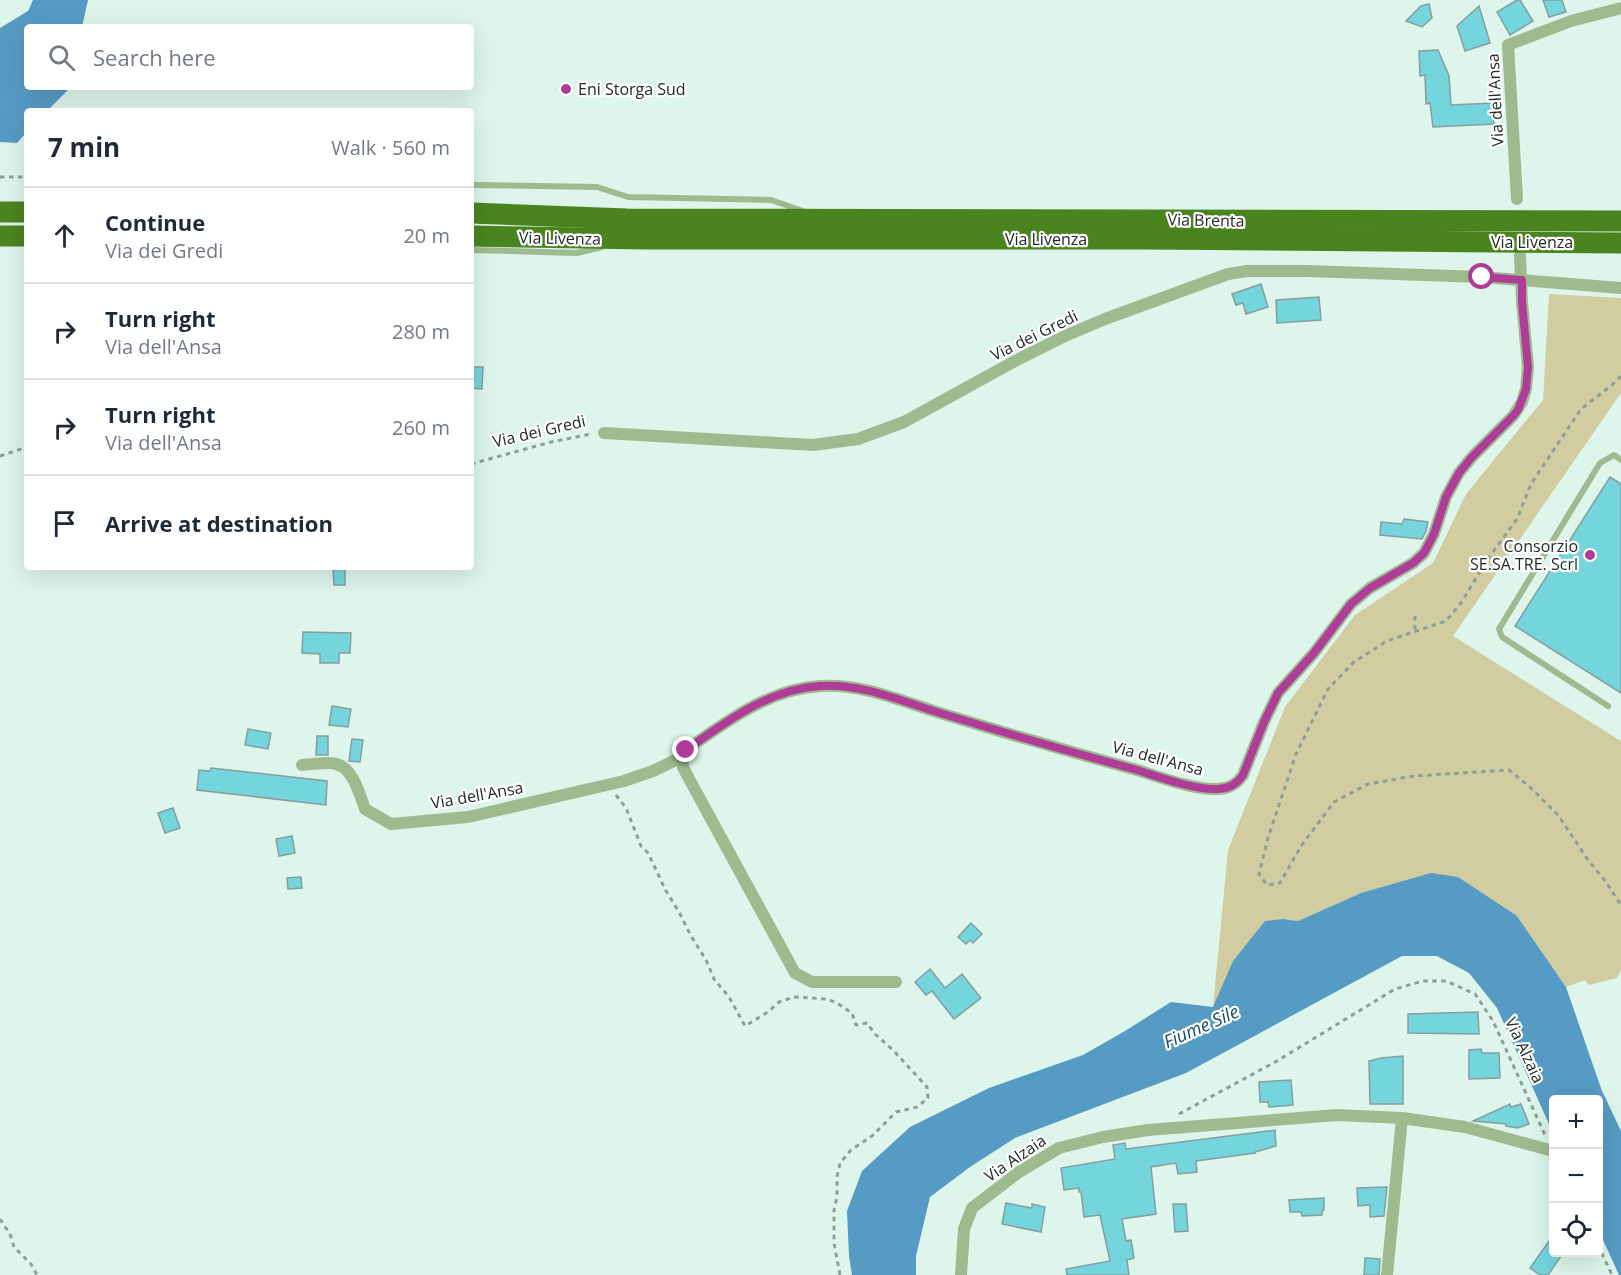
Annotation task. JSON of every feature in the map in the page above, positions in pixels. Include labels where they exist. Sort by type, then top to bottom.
[{"type":"highway","points":[[0,212],[24,212]]},
{"type":"highway","name":"Via Livenza","points":[[474,213],[627,219],[1138,219]]},
{"type":"highway","points":[[1579,221],[1621,214]]},
{"type":"highway","name":"Via Brenta","points":[[1138,219],[1274,221]]},
{"type":"highway","name":"Via Livenza","points":[[1274,221],[1621,221]]},
{"type":"highway","points":[[0,236],[24,236]]},
{"type":"highway","name":"Via Livenza","points":[[474,236],[632,239],[1146,239],[1621,243]]},
{"type":"highway","points":[[1577,242],[1621,248]]},
{"type":"street","name":"Via dell'Ansa","points":[[1517,199],[1508,45],[1570,21],[1621,8]]},
{"type":"street","name":"Via dell'Ansa","points":[[302,765],[333,763],[345,768],[355,781],[365,809],[391,824],[468,817],[638,777],[682,757],[686,750],[758,703],[791,691],[833,685],[865,690],[1036,742],[1187,784],[1211,789],[1231,787],[1243,775],[1278,693],[1314,653],[1351,604],[1370,588],[1413,563],[1424,553],[1434,534],[1446,497],[1459,473],[1518,410],[1526,389],[1528,367],[1520,256]]},
{"type":"street","name":"Via dei Gredi","points":[[604,434],[813,445],[858,439],[904,422],[1065,336],[1116,315],[1238,272],[1308,271],[1522,280],[1621,288]]},
{"type":"street","points":[[682,757],[687,775],[795,973],[813,982],[896,982]]},
{"type":"street","name":"Via Alzaia","points":[[961,1275],[964,1228],[972,1208],[1019,1172],[1059,1148],[1103,1137],[1171,1128],[1337,1115],[1402,1118],[1465,1127],[1549,1150]]},
{"type":"street","points":[[1387,1275],[1402,1118]]},
{"type":"lane","points":[[474,185],[597,187],[628,197],[771,200],[822,218]]},
{"type":"lane","points":[[474,250],[577,253],[632,239]]},
{"type":"lane","points":[[1608,706],[1502,637],[1499,628],[1600,463],[1614,455],[1621,460]]},
{"type":"path","points":[[0,177],[24,177]]},
{"type":"path","points":[[1621,376],[1581,409],[1531,484],[1517,519],[1487,560],[1461,603],[1446,621],[1387,641],[1354,662],[1328,689],[1296,754],[1268,838],[1259,874],[1267,885],[1280,883],[1301,846],[1334,802],[1368,784],[1413,776],[1509,770],[1558,815],[1621,905]]},
{"type":"path","name":"Via dei Gredi","points":[[474,463],[560,440],[604,434]]},
{"type":"path","points":[[0,456],[24,448]]},
{"type":"path","points":[[1415,616],[1415,632]]},
{"type":"path","points":[[609,785],[626,808],[641,846],[648,852],[666,891],[690,936],[706,960],[714,979],[729,997],[745,1026],[768,1012],[779,1002],[794,997],[827,999],[852,1013],[856,1025],[867,1023],[927,1087],[928,1098],[917,1107],[896,1112],[872,1136],[851,1150],[840,1163],[834,1210],[834,1243],[840,1275]]},
{"type":"path","name":"Via Alzaia","points":[[1178,1114],[1277,1061],[1395,989],[1423,981],[1446,981],[1475,994],[1493,1021],[1552,1149]]},
{"type":"path","points":[[0,1220],[10,1234],[14,1247],[31,1264],[37,1275]]},
{"type":"path","points":[[1603,1254],[1612,1275]]},
{"type":"shaded area","points":[[1549,294],[1621,298],[1621,393],[1453,636],[1621,741],[1621,970],[1617,978],[1589,985],[1585,980],[1566,987],[1517,916],[1361,893],[1298,921],[1283,919],[1213,1007],[1228,850],[1285,707],[1355,615],[1433,563],[1466,494],[1543,400]]},
{"type":"water","points":[[33,0],[88,0],[83,24],[24,24],[24,90],[67,90],[50,108],[24,108],[24,135],[17,143],[0,142],[0,28],[28,11]]},
{"type":"water","name":"Fiume Sile","points":[[1431,873],[1458,877],[1517,916],[1566,987],[1602,1091],[1621,1131],[1621,1275],[1603,1240],[1603,1095],[1549,1095],[1549,1124],[1497,1008],[1469,973],[1437,956],[1402,956],[1186,1073],[1015,1138],[970,1167],[930,1197],[916,1256],[916,1275],[852,1275],[847,1211],[862,1171],[910,1127],[989,1088],[1083,1055],[1171,1002],[1213,1007],[1233,961],[1265,921],[1283,919],[1298,921],[1361,893]]},
{"type":"building","points":[[1520,0],[1533,21],[1510,35],[1497,12]]},
{"type":"building","points":[[1543,0],[1562,0],[1566,12],[1549,17]]},
{"type":"building","points":[[1429,4],[1432,18],[1422,27],[1406,21],[1421,6]]},
{"type":"building","points":[[1479,6],[1490,43],[1465,51],[1457,26]]},
{"type":"building","points":[[1438,50],[1449,76],[1451,105],[1493,103],[1494,124],[1433,127],[1430,103],[1426,104],[1425,75],[1420,76],[1419,51]]},
{"type":"building","points":[[1261,284],[1268,307],[1246,314],[1243,303],[1236,305],[1232,294]]},
{"type":"building","points":[[1319,297],[1321,320],[1277,323],[1276,300]]},
{"type":"building","points":[[474,367],[483,367],[482,389],[474,388]]},
{"type":"building","name":"Consorzio SE.SA.TRE. Scrl","points":[[1610,477],[1621,484],[1621,693],[1515,626]]},
{"type":"building","points":[[1404,519],[1428,522],[1422,539],[1380,535],[1381,522],[1402,524]]},
{"type":"building","points":[[333,570],[345,570],[345,585],[334,585]]},
{"type":"building","points":[[303,632],[351,633],[350,653],[339,653],[339,663],[320,663],[320,654],[302,653]]},
{"type":"building","points":[[332,706],[351,709],[348,727],[329,725]]},
{"type":"building","points":[[248,729],[271,733],[268,749],[245,745]]},
{"type":"building","points":[[317,736],[328,736],[328,755],[316,755]]},
{"type":"building","points":[[352,739],[363,740],[360,762],[349,761]]},
{"type":"building","points":[[211,768],[327,781],[326,805],[197,790],[199,770],[210,771]]},
{"type":"building","points":[[173,808],[180,828],[165,833],[158,813]]},
{"type":"building","points":[[292,836],[295,853],[279,856],[276,839]]},
{"type":"building","points":[[301,877],[302,888],[288,889],[287,878]]},
{"type":"building","points":[[971,923],[982,934],[973,943],[970,940],[966,944],[958,937]]},
{"type":"building","points":[[930,969],[945,988],[962,974],[981,998],[954,1019],[932,991],[926,995],[915,982]]},
{"type":"building","points":[[1478,1012],[1479,1034],[1408,1033],[1408,1014]]},
{"type":"building","points":[[1481,1049],[1482,1053],[1499,1053],[1500,1078],[1469,1079],[1469,1050]]},
{"type":"building","points":[[1403,1056],[1403,1104],[1370,1104],[1369,1061]]},
{"type":"building","points":[[1291,1080],[1293,1105],[1269,1107],[1268,1102],[1260,1102],[1259,1082]]},
{"type":"building","points":[[1510,1104],[1511,1107],[1521,1104],[1529,1124],[1518,1128],[1506,1126],[1506,1124],[1473,1121]]},
{"type":"building","points":[[1275,1130],[1276,1146],[1255,1153],[1196,1161],[1197,1172],[1178,1174],[1176,1163],[1151,1167],[1156,1214],[1122,1219],[1126,1241],[1131,1240],[1134,1258],[1127,1260],[1129,1275],[1067,1275],[1066,1269],[1110,1261],[1100,1215],[1084,1217],[1081,1192],[1079,1188],[1064,1190],[1061,1168],[1115,1159],[1113,1145],[1125,1143],[1126,1149]]},
{"type":"building","points":[[1387,1187],[1384,1216],[1370,1217],[1370,1205],[1358,1206],[1357,1188]]},
{"type":"building","points":[[1324,1198],[1322,1215],[1302,1216],[1301,1212],[1290,1212],[1289,1200]]},
{"type":"building","points":[[1006,1203],[1032,1208],[1032,1204],[1045,1207],[1041,1232],[1002,1224]]},
{"type":"building","points":[[1173,1204],[1186,1204],[1188,1231],[1175,1232]]},
{"type":"building","points":[[1549,1241],[1549,1257],[1561,1257],[1548,1275],[1540,1275],[1530,1268]]},
{"type":"building","points":[[1365,1258],[1380,1259],[1379,1275],[1364,1275]]},
{"type":"place","name":"Eni Storga Sud","points":[[566,89]]},
{"type":"place","name":"Consorzio SE.SA.TRE. Scrl","points":[[1590,555]]},
{"type":"route","points":[[686,750],[758,703],[791,691],[833,685],[865,690],[1200,788],[1225,789],[1231,787],[1243,775],[1278,693],[1314,653],[1341,615],[1360,595],[1404,570],[1424,553],[1434,534],[1446,497],[1459,473],[1513,416],[1522,402],[1526,389],[1528,359],[1522,280],[1482,277]]}]
